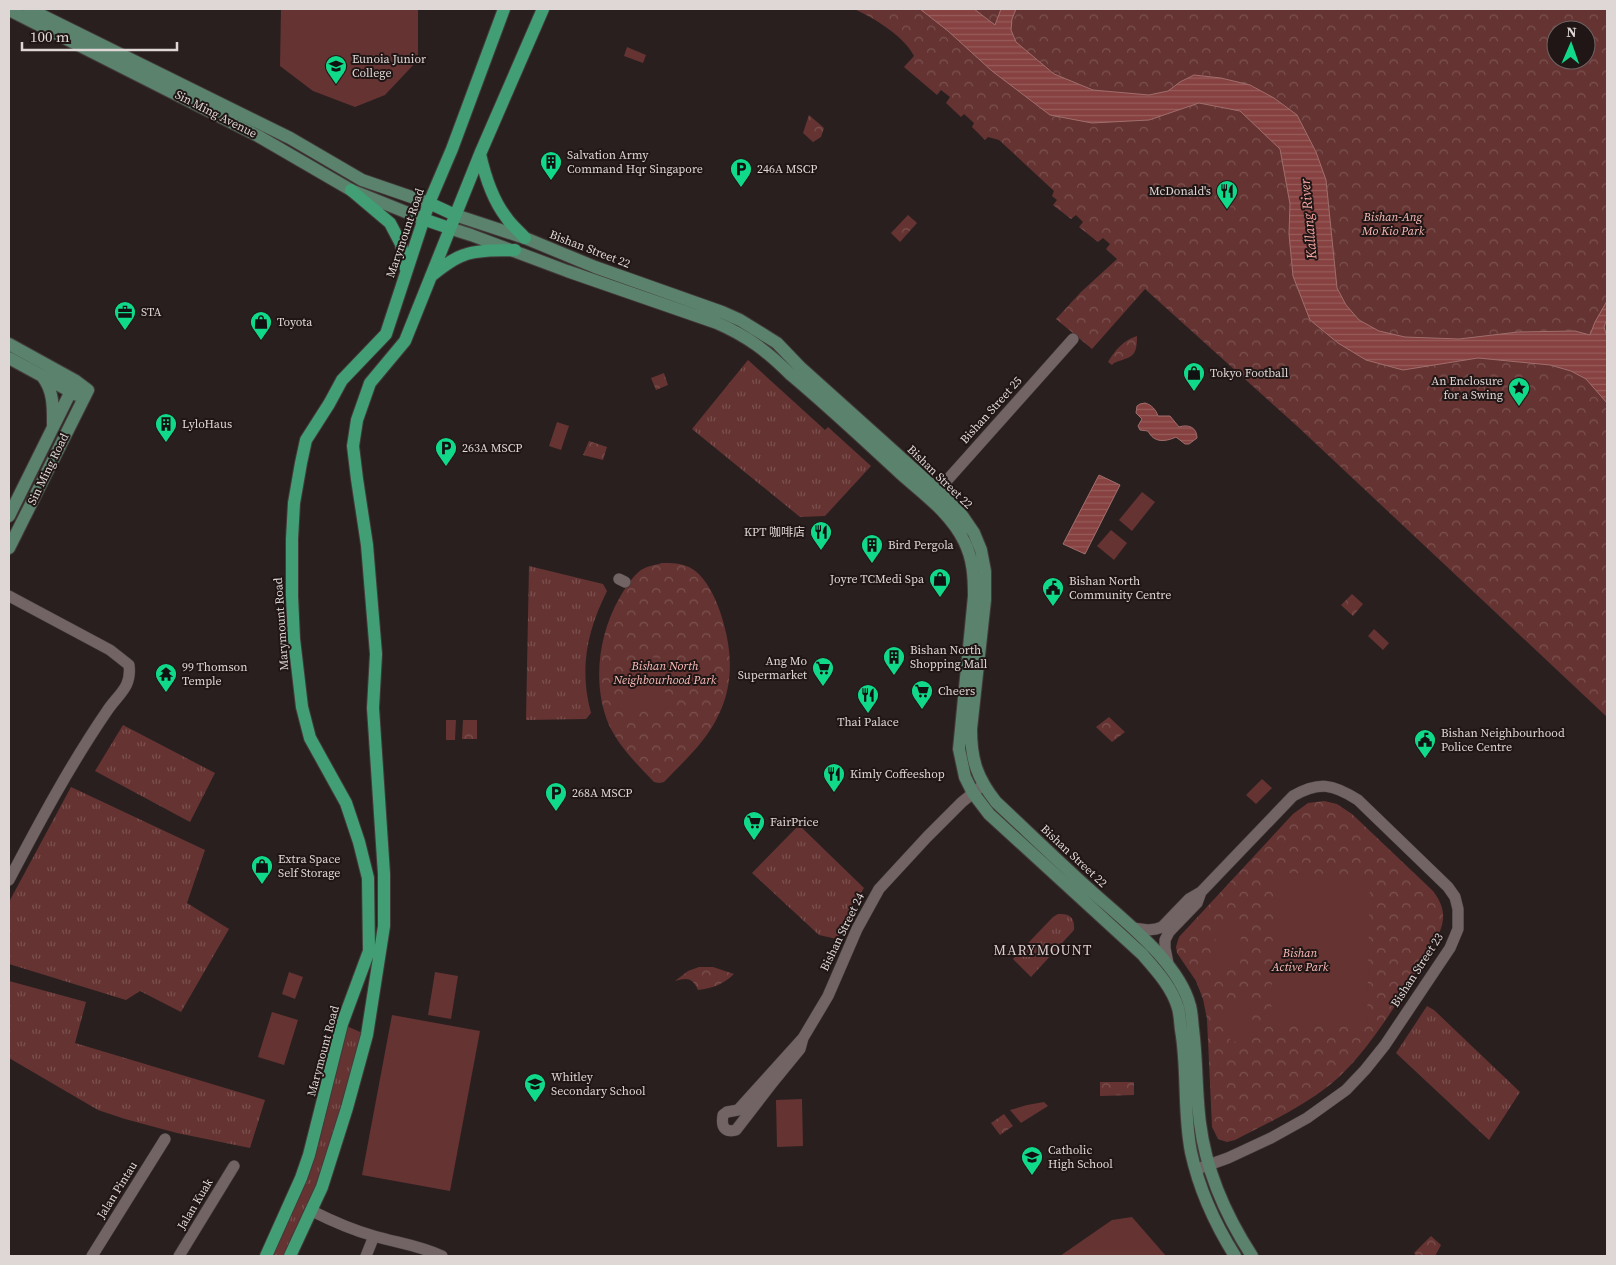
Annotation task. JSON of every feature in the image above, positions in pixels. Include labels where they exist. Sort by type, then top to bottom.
[{"type":"main road","name":"Sin Ming Avenue","points":[[29,9],[290,138],[362,180],[429,203]]},
{"type":"main road","name":"Marymount Road","points":[[266,1256],[301,1178],[309,1155],[342,1024],[369,951],[368,878],[359,842],[346,803],[310,738],[302,707],[294,639],[292,538],[294,503],[306,440],[342,380],[386,334],[423,219],[452,149],[504,9]]},
{"type":"main road","points":[[290,1256],[325,1179],[367,1034],[384,926],[384,874],[373,708],[376,654],[367,545],[354,446],[357,420],[370,383],[405,341],[449,228],[543,9]]},
{"type":"main road","name":"Sin Ming Avenue","points":[[10,11],[200,105],[351,190],[423,219]]},
{"type":"main road","points":[[480,154],[495,199],[506,218],[525,238]]},
{"type":"main road","points":[[351,190],[390,224],[401,244],[406,269]]},
{"type":"main road","name":"Bishan Street 22","points":[[429,203],[740,320],[777,343],[934,495],[964,539],[974,575],[974,596],[959,748],[964,777],[996,802],[1132,928],[1168,963],[1177,976],[1190,1006],[1200,1124],[1210,1164],[1221,1201],[1252,1256]]},
{"type":"main road","name":"Bishan Street 22","points":[[423,219],[515,250],[575,274],[717,322],[740,333],[774,358],[791,375],[934,495]]},
{"type":"main road","points":[[431,276],[464,254],[515,250]]},
{"type":"main road","points":[[9,344],[74,386]]},
{"type":"main road","points":[[9,358],[42,376],[74,386]]},
{"type":"main road","points":[[42,376],[51,392],[53,428]]},
{"type":"main road","name":"Sin Ming Road","points":[[9,516],[74,386],[85,394],[9,548]]},
{"type":"main road","name":"Bishan Street 22","points":[[978,789],[989,814],[1142,954],[1160,974],[1171,993],[1178,1008],[1184,1045],[1186,1111],[1191,1150],[1201,1187],[1219,1230],[1235,1256]]},
{"type":"street","name":"Bishan Street 25","points":[[934,495],[1073,339]]},
{"type":"street","points":[[9,596],[110,650],[129,665],[130,675],[128,684],[108,710],[68,772],[9,880]]},
{"type":"street","name":"Bishan Street 23","points":[[1132,928],[1148,930],[1162,927],[1189,899],[1201,892],[1293,796],[1309,788],[1326,786],[1341,789],[1358,800],[1448,887],[1455,897],[1458,910],[1458,929],[1450,948],[1385,1045],[1346,1090],[1308,1118],[1271,1138],[1228,1158],[1196,1169]]},
{"type":"street","name":"Bishan Street 24","points":[[803,1038],[800,1050],[773,1082],[742,1124],[736,1130],[730,1132],[726,1130],[723,1127],[723,1116],[727,1112],[738,1110],[803,1038],[828,996],[857,930],[880,889],[907,857],[962,802],[978,789]]},
{"type":"street","name":"Bishan Street 23","points":[[1168,963],[1165,940],[1168,932],[1197,903],[1201,892]]},
{"type":"street","name":"Jalan Pintau","points":[[92,1256],[164,1139]]},
{"type":"street","name":"Jalan Kuak","points":[[178,1256],[234,1166]]},
{"type":"street","points":[[312,1211],[340,1225],[374,1236],[424,1248],[442,1256]]},
{"type":"street","points":[[366,1256],[374,1236]]},
{"type":"green space","points":[[281,9],[418,9],[418,60],[385,95],[355,107],[313,91],[280,66]]},
{"type":"green space","name":"Bishan-Ang Mo Kio Park","points":[[854,9],[1607,9],[1607,717],[1297,426],[1145,289],[1092,349],[1056,319],[1081,292],[1117,259],[1106,249],[1110,244],[1103,238],[1098,242],[1079,227],[1083,222],[1076,215],[1071,219],[1053,205],[1057,200],[1052,196],[1054,191],[999,140],[988,137],[985,140],[972,127],[974,123],[964,114],[961,117],[946,103],[950,97],[941,90],[937,95],[904,67],[914,56],[903,41],[879,23]]},
{"type":"green space","points":[[627,47],[646,55],[643,63],[624,56]]},
{"type":"green space","points":[[809,115],[824,128],[821,137],[813,142],[803,133]]},
{"type":"green space","points":[[908,215],[917,223],[900,242],[891,233]]},
{"type":"green space","points":[[1137,336],[1136,349],[1132,356],[1112,365],[1108,362],[1120,346]]},
{"type":"green space","points":[[748,360],[825,430],[828,427],[871,466],[825,516],[800,517],[692,429]]},
{"type":"green space","points":[[664,373],[668,385],[656,390],[651,378]]},
{"type":"green space","points":[[557,422],[569,426],[561,450],[549,446]]},
{"type":"green space","points":[[589,441],[607,447],[603,460],[583,455]]},
{"type":"green space","points":[[1142,492],[1155,502],[1132,531],[1119,520]]},
{"type":"green space","points":[[1111,530],[1127,543],[1114,560],[1097,546]]},
{"type":"green space","name":"Bishan North Neighbourhood Park","points":[[662,563],[673,563],[689,567],[699,574],[710,589],[718,606],[726,633],[729,646],[730,674],[724,701],[714,724],[694,750],[664,782],[659,783],[654,782],[635,762],[613,733],[604,710],[599,677],[602,644],[620,597],[632,579],[641,570]]},
{"type":"green space","points":[[529,566],[603,584],[607,591],[594,621],[587,650],[587,697],[591,713],[586,719],[526,720]]},
{"type":"green space","points":[[1352,594],[1363,604],[1353,616],[1341,605]]},
{"type":"green space","points":[[1374,629],[1389,643],[1383,650],[1368,636]]},
{"type":"green space","points":[[649,657],[668,660],[665,677],[651,676],[640,669],[641,660],[648,661]]},
{"type":"green space","points":[[633,683],[671,694],[664,716],[626,706]]},
{"type":"green space","points":[[1109,717],[1125,732],[1112,742],[1096,727]]},
{"type":"green space","points":[[446,720],[456,720],[455,740],[446,740]]},
{"type":"green space","points":[[463,720],[477,720],[477,739],[462,739]]},
{"type":"green space","points":[[123,725],[215,773],[190,822],[95,771]]},
{"type":"green space","points":[[1262,779],[1272,788],[1256,804],[1246,795]]},
{"type":"green space","points":[[71,787],[205,850],[187,903],[229,929],[181,1012],[140,991],[126,1000],[9,964],[9,902]]},
{"type":"green space","name":"Bishan Active Park","points":[[1324,801],[1337,804],[1352,814],[1433,891],[1443,912],[1442,926],[1432,947],[1378,1032],[1353,1063],[1315,1096],[1289,1112],[1235,1140],[1227,1142],[1218,1139],[1212,1127],[1207,1019],[1203,999],[1196,981],[1177,953],[1176,947],[1179,937],[1293,814],[1308,803]]},
{"type":"green space","points":[[799,825],[864,888],[849,912],[837,939],[819,935],[752,873]]},
{"type":"green space","points":[[1274,873],[1370,875],[1367,1027],[1271,1025]]},
{"type":"green space","points":[[1058,914],[1069,915],[1073,919],[1074,930],[1031,977],[1013,959]]},
{"type":"green space","points":[[1216,924],[1241,925],[1240,968],[1214,968]]},
{"type":"green space","points":[[699,967],[713,967],[734,974],[726,981],[717,985],[698,990],[692,981],[683,979],[675,981],[688,971]]},
{"type":"green space","points":[[289,972],[303,977],[295,999],[282,994]]},
{"type":"green space","points":[[435,972],[458,976],[451,1019],[428,1015]]},
{"type":"green space","points":[[9,981],[86,1002],[75,1043],[265,1100],[250,1148],[177,1133],[98,1110],[9,1058]]},
{"type":"green space","points":[[1245,1000],[1250,1010],[1252,1030],[1248,1040],[1232,1042],[1226,1032],[1224,1022],[1227,1001]]},
{"type":"green space","points":[[1427,1006],[1434,1010],[1520,1092],[1489,1140],[1396,1053]]},
{"type":"green space","points":[[272,1012],[298,1020],[284,1065],[258,1057]]},
{"type":"green space","points":[[392,1015],[480,1031],[450,1191],[362,1175]]},
{"type":"green space","points":[[342,1024],[367,1035],[347,1108],[290,1256],[266,1256],[301,1178]]},
{"type":"green space","points":[[163,1077],[178,1081],[175,1092],[160,1087]]},
{"type":"green space","points":[[1100,1082],[1134,1082],[1134,1095],[1100,1096]]},
{"type":"green space","points":[[802,1099],[803,1146],[777,1147],[776,1100]]},
{"type":"green space","points":[[1044,1102],[1048,1106],[1021,1123],[1010,1110],[1027,1105]]},
{"type":"green space","points":[[1004,1114],[1013,1126],[1000,1135],[991,1123]]},
{"type":"green space","points":[[1132,1217],[1166,1256],[1060,1256],[1112,1220]]},
{"type":"green space","points":[[1431,1236],[1441,1245],[1435,1256],[1417,1256],[1414,1253]]},
{"type":"water","name":"Kallang River","points":[[920,9],[974,9],[995,25],[1001,9],[1016,9],[1012,19],[1011,30],[1016,42],[1054,74],[1093,90],[1149,95],[1168,91],[1194,75],[1221,78],[1250,85],[1274,98],[1297,115],[1316,152],[1326,180],[1337,288],[1346,305],[1359,320],[1379,331],[1405,337],[1459,339],[1518,332],[1575,331],[1590,335],[1607,301],[1607,319],[1604,327],[1607,337],[1607,403],[1586,379],[1571,371],[1550,365],[1478,358],[1403,370],[1366,360],[1338,343],[1310,320],[1293,276],[1289,234],[1290,204],[1280,149],[1240,111],[1199,103],[1149,120],[1092,123],[1050,115],[992,71],[948,31]]},
{"type":"water","points":[[1145,403],[1153,408],[1158,416],[1170,416],[1179,427],[1186,426],[1194,429],[1197,438],[1189,444],[1185,444],[1176,437],[1160,440],[1153,438],[1148,431],[1140,430],[1138,426],[1142,419],[1136,413],[1137,406]]},
{"type":"water","points":[[1099,475],[1120,485],[1085,554],[1063,544]]},
{"type":"place","name":"Eunoia Junior College","points":[[336,85]]},
{"type":"place","name":"Salvation Army Command Hqr Singapore","points":[[551,181]]},
{"type":"place","name":"246A MSCP","points":[[741,188]]},
{"type":"place","name":"McDonald's","points":[[1227,210]]},
{"type":"place","name":"STA","points":[[125,331]]},
{"type":"place","name":"Toyota","points":[[261,341]]},
{"type":"place","name":"Tokyo Football","points":[[1194,392]]},
{"type":"place","name":"An Enclosure for a Swing","points":[[1519,407]]},
{"type":"place","name":"LyloHaus","points":[[166,443]]},
{"type":"place","name":"263A MSCP","points":[[446,467]]},
{"type":"place","name":"KPT 咖啡店","points":[[821,551]]},
{"type":"place","name":"Bird Pergola","points":[[872,564]]},
{"type":"place","name":"Joyre TCMedi Spa","points":[[940,598]]},
{"type":"place","name":"Bishan North Community Centre","points":[[1053,607]]},
{"type":"place","name":"Bishan North Shopping Mall","points":[[894,676]]},
{"type":"place","name":"Ang Mo Supermarket","points":[[823,687]]},
{"type":"place","name":"99 Thomson Temple","points":[[166,693]]},
{"type":"place","name":"Cheers","points":[[922,710]]},
{"type":"place","name":"Thai Palace","points":[[868,714]]},
{"type":"place","name":"Bishan Neighbourhood Police Centre","points":[[1425,759]]},
{"type":"place","name":"Kimly Coffeeshop","points":[[834,793]]},
{"type":"place","name":"268A MSCP","points":[[556,812]]},
{"type":"place","name":"FairPrice","points":[[754,841]]},
{"type":"place","name":"Extra Space Self Storage","points":[[262,885]]},
{"type":"place","name":"Whitley Secondary School","points":[[535,1103]]},
{"type":"place","name":"Catholic High School","points":[[1032,1176]]},
{"type":"district","name":"MARYMOUNT","points":[[1043,950]]}]
